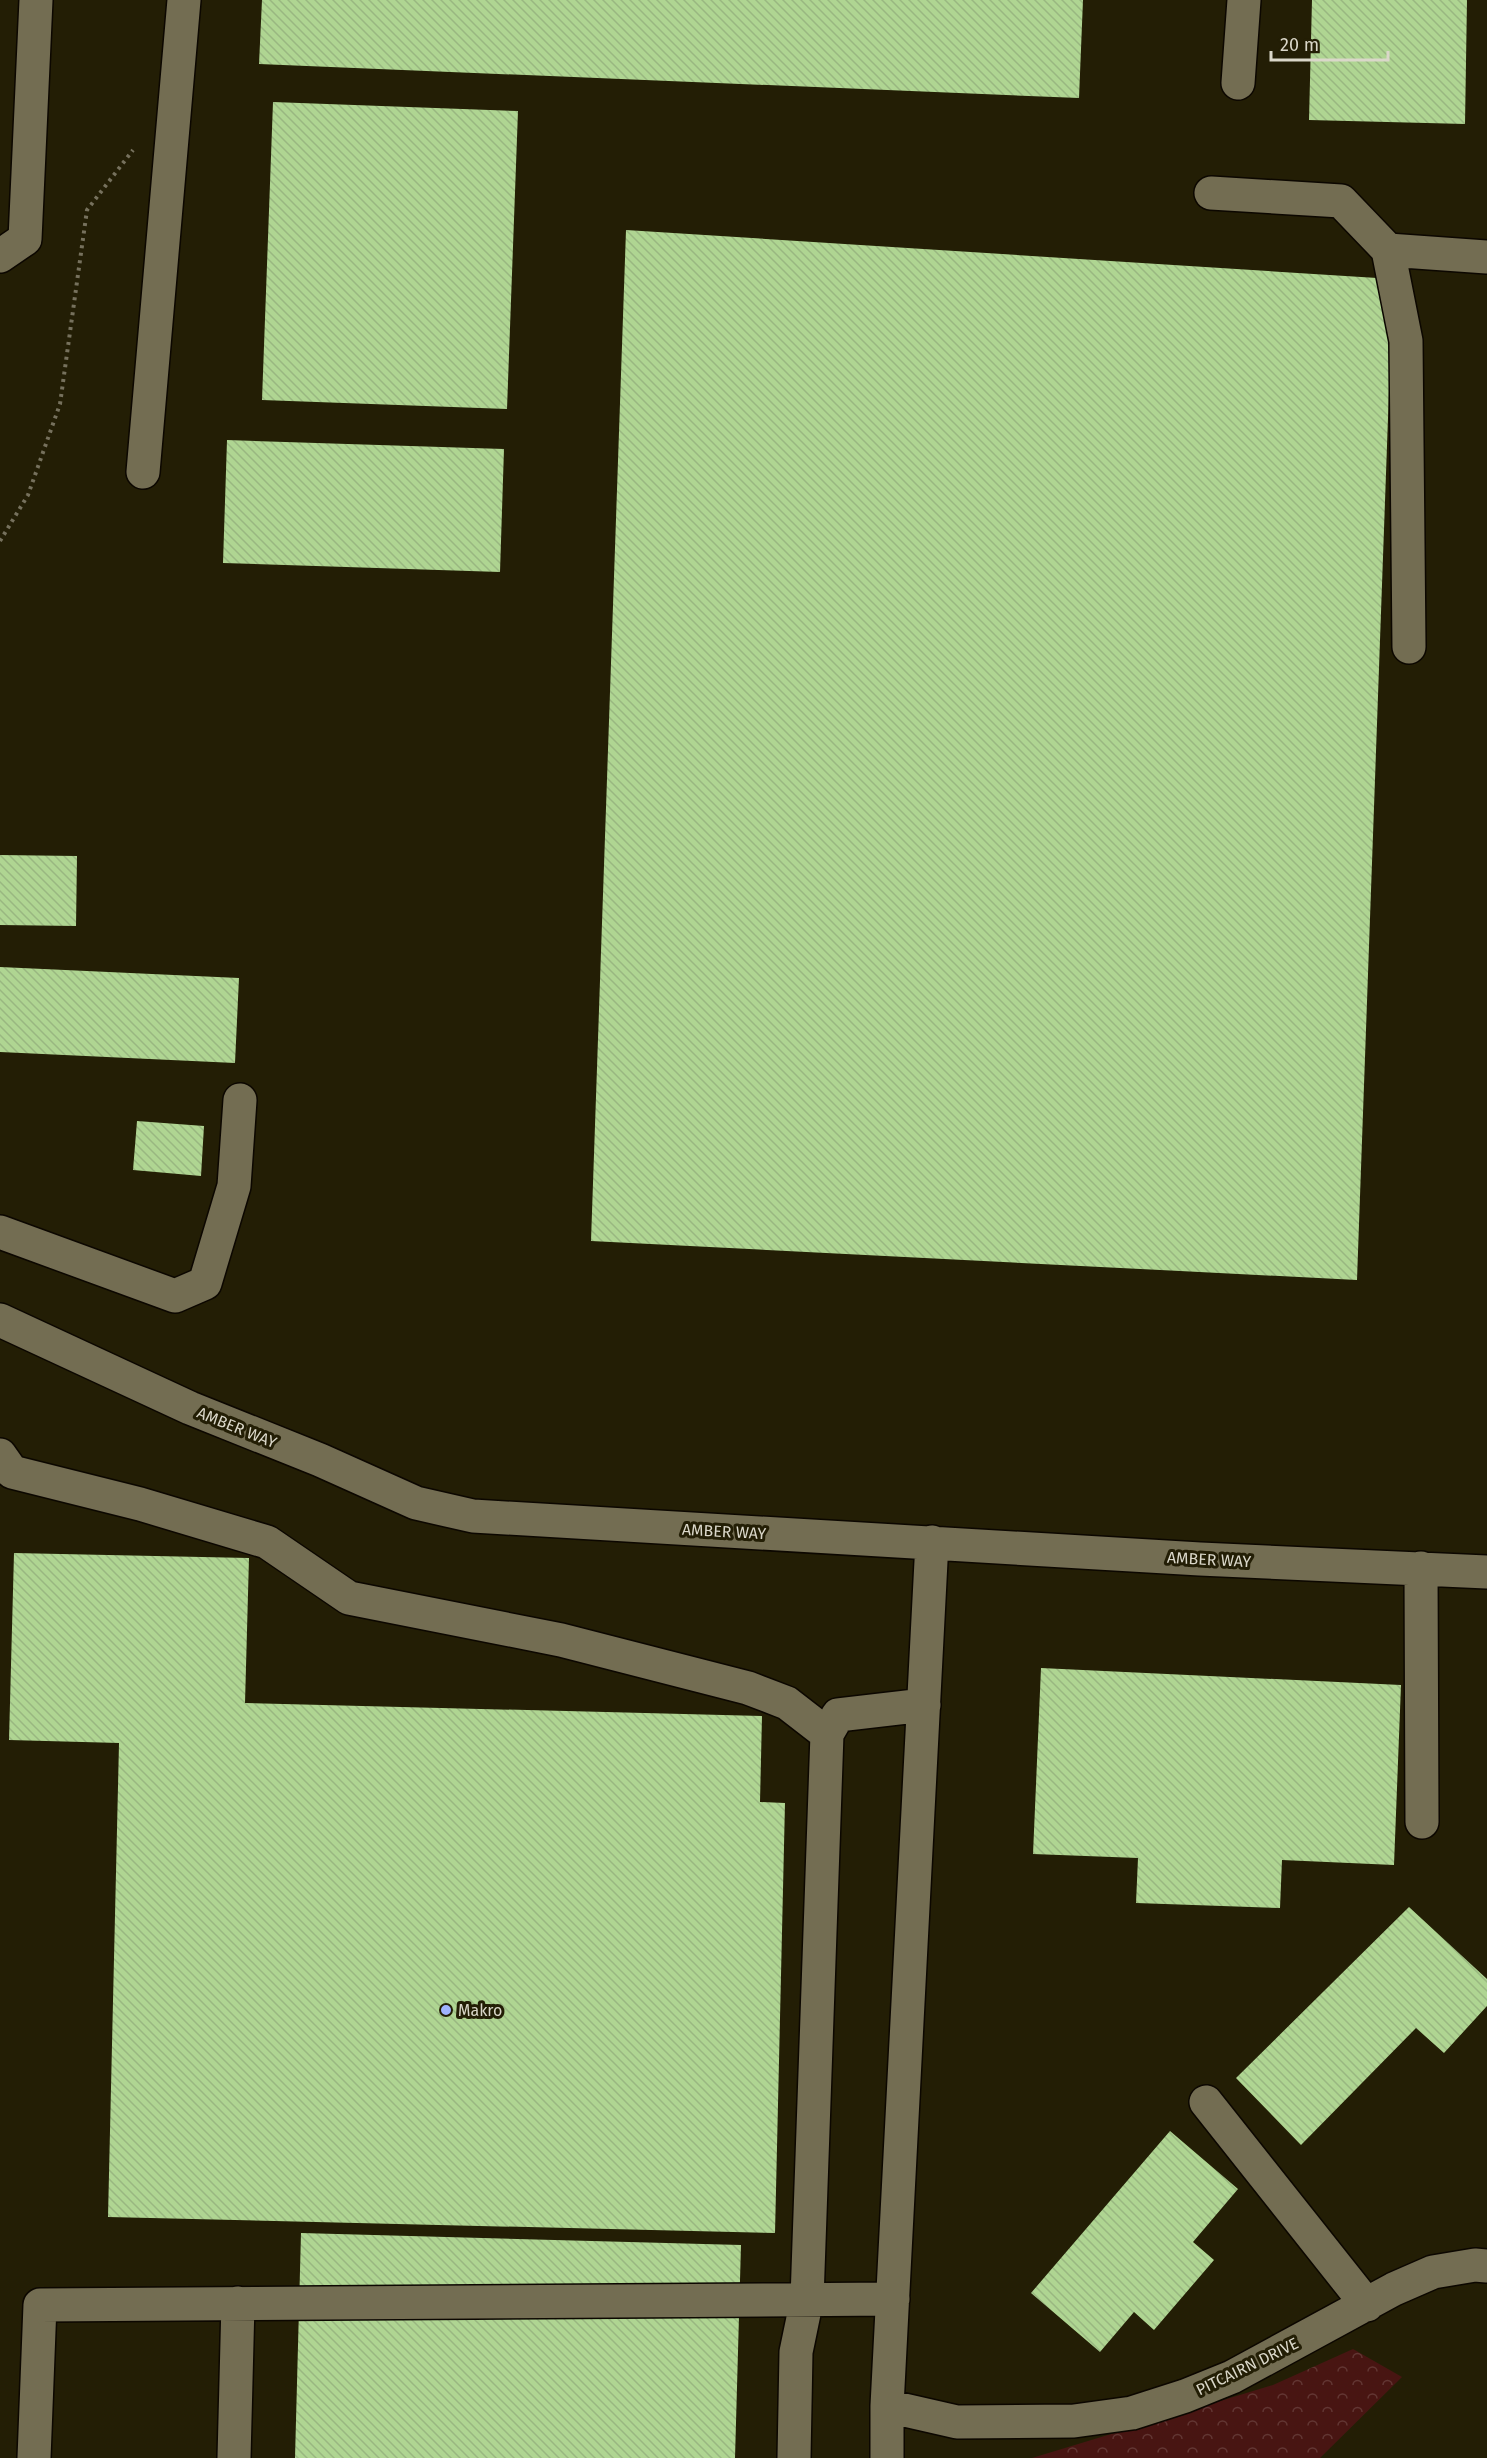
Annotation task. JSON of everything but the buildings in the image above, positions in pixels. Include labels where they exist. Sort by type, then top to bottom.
[{"type":"street","points":[[0,256],[25,239],[36,0]]},
{"type":"street","points":[[143,472],[184,0]]},
{"type":"street","points":[[1238,83],[1245,0]]},
{"type":"street","points":[[1211,193],[1341,201],[1388,250],[1406,341],[1409,647]]},
{"type":"street","points":[[1388,250],[1487,257]]},
{"type":"street","points":[[0,1232],[175,1296],[205,1283],[234,1186],[240,1100]]},
{"type":"street","name":"AMBER WAY","points":[[0,1320],[190,1408],[320,1460],[416,1503],[474,1516],[524,1521],[932,1542],[1200,1559],[1487,1572]]},
{"type":"street","points":[[0,1455],[12,1472],[140,1504],[267,1542],[349,1598],[561,1640],[748,1688],[787,1703],[827,1734]]},
{"type":"street","points":[[887,2458],[887,2406],[932,1542]]},
{"type":"street","points":[[1421,1568],[1422,1822]]},
{"type":"street","points":[[794,2458],[796,2352],[807,2299],[827,1734],[838,1715],[924,1705]]},
{"type":"street","points":[[1206,2102],[1367,2305]]},
{"type":"street","name":"PITCAIRN DRIVE","points":[[887,2406],[957,2422],[1074,2421],[1132,2412],[1185,2396],[1232,2377],[1394,2289],[1433,2272],[1475,2265],[1487,2266]]},
{"type":"street","points":[[34,2458],[40,2305],[893,2299]]},
{"type":"street","points":[[234,2458],[238,2303]]},
{"type":"path","points":[[0,541],[28,495],[60,404],[87,210],[134,148]]},
{"type":"green space","points":[[1353,2349],[1402,2377],[1320,2458],[1032,2458],[1273,2385]]},
{"type":"place","name":"Makro","points":[[446,2010]]}]
